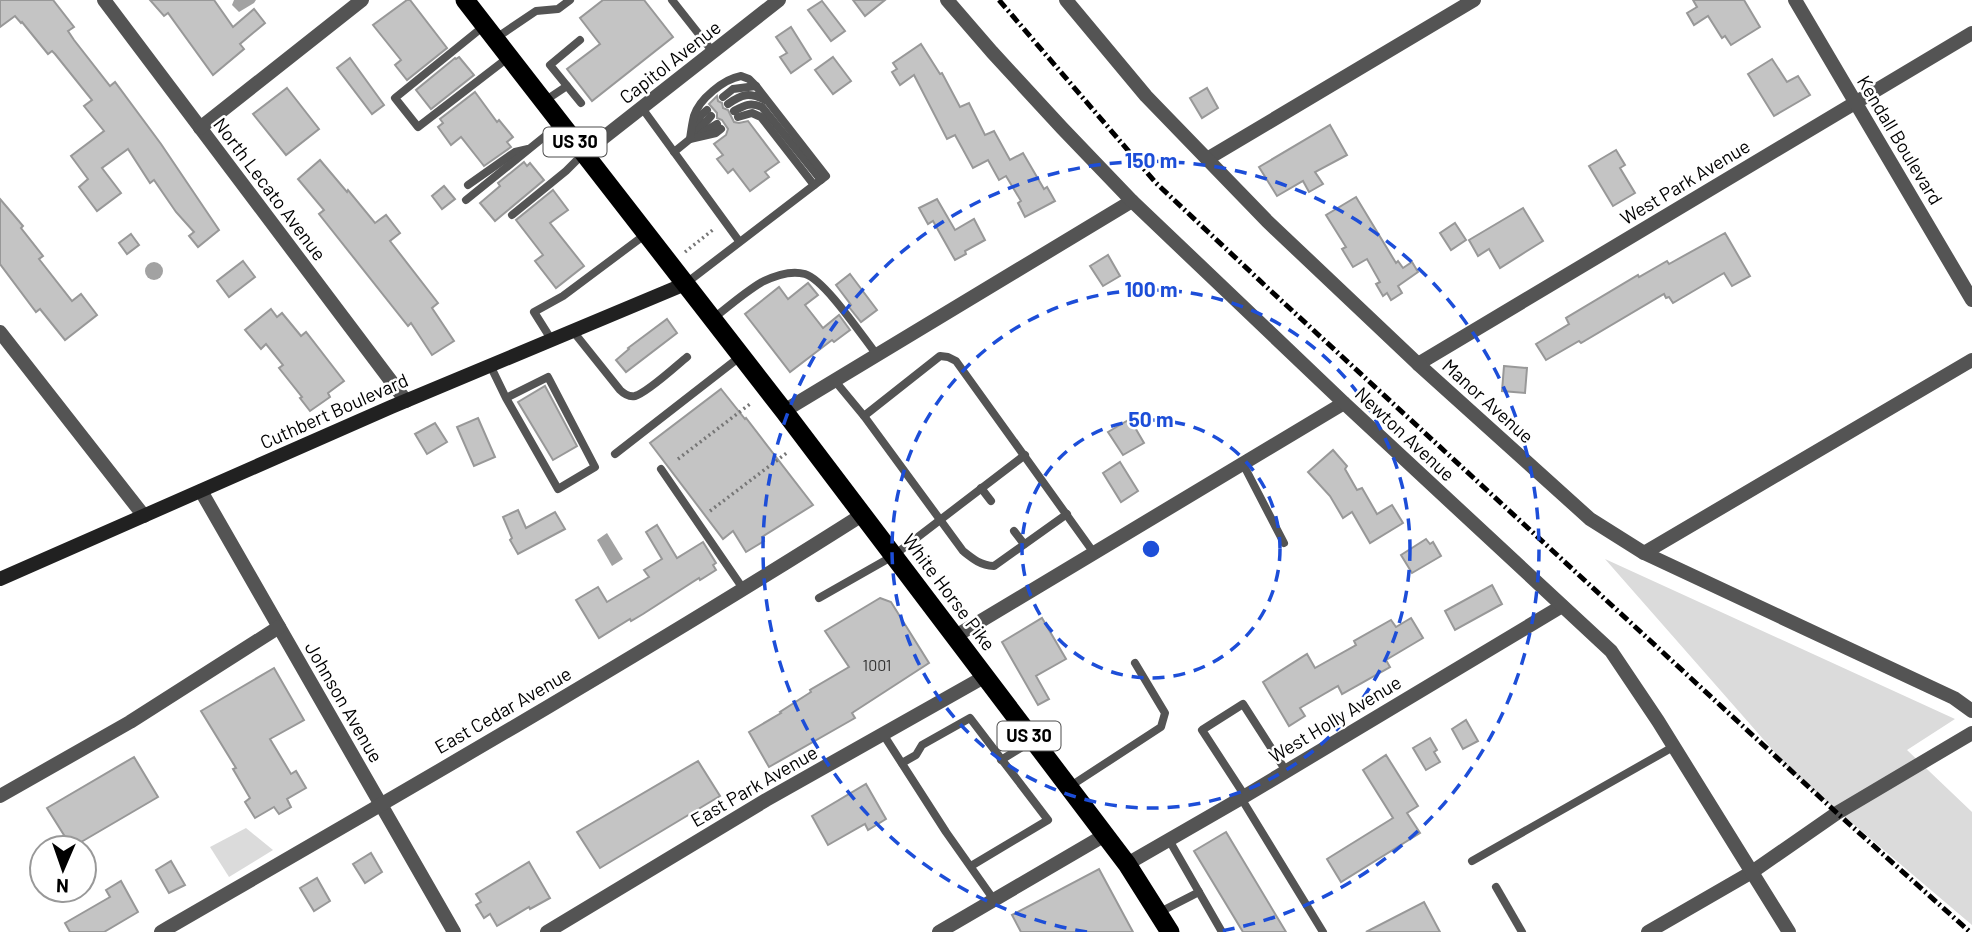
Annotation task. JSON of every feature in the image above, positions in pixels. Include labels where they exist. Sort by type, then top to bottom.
[{"type":"highway","name":"US 30","points":[[465,0],[685,284]]},
{"type":"highway","name":"White Horse Pike","points":[[685,284],[1127,864],[1170,932]]},
{"type":"main road","name":"Cuthbert Boulevard","points":[[0,579],[406,401],[685,284]]},
{"type":"street","name":"North Lecato Avenue","points":[[104,0],[406,401]]},
{"type":"street","points":[[200,128],[362,0]]},
{"type":"street","name":"Newton Avenue","points":[[947,0],[1053,119],[1132,201],[1611,651],[1658,721],[1789,932]]},
{"type":"street","name":"Manor Avenue","points":[[1066,0],[1146,96],[1267,221],[1418,364],[1590,520],[1644,553],[1954,698],[1972,711]]},
{"type":"street","points":[[1207,159],[1474,0]]},
{"type":"street","name":"Kendall Boulevard","points":[[1795,0],[1972,300]]},
{"type":"street","name":"Capitol Avenue","points":[[584,153],[773,2]]},
{"type":"street","name":"West Park Avenue","points":[[1418,364],[1972,33]]},
{"type":"street","points":[[784,411],[1132,201]]},
{"type":"street","points":[[0,332],[144,516]]},
{"type":"street","points":[[1644,553],[1972,360]]},
{"type":"street","points":[[954,637],[1344,403]]},
{"type":"street","name":"Johnson Avenue","points":[[201,491],[454,932]]},
{"type":"street","name":"East Cedar Avenue","points":[[161,932],[744,590],[862,515]]},
{"type":"street","name":"West Holly Avenue","points":[[1127,864],[1562,606]]},
{"type":"street","points":[[0,796],[130,722],[279,627]]},
{"type":"street","name":"East Park Avenue","points":[[547,932],[766,800],[984,677]]},
{"type":"street","points":[[1648,932],[1752,872],[1837,813],[1972,733]]},
{"type":"street","points":[[939,932],[1105,835]]},
{"type":"lane","points":[[509,57],[418,127],[395,98],[489,32],[536,11],[558,9],[570,0]]},
{"type":"lane","points":[[672,0],[713,52]]},
{"type":"lane","points":[[580,40],[550,65],[581,103]]},
{"type":"lane","points":[[690,139],[694,115],[706,99],[730,80],[741,76],[749,79],[768,101],[820,180]]},
{"type":"lane","points":[[543,102],[566,86]]},
{"type":"lane","points":[[731,107],[733,89],[756,86]]},
{"type":"lane","points":[[731,107],[739,96],[754,95],[768,101]]},
{"type":"lane","points":[[731,107],[761,117],[820,180]]},
{"type":"lane","points":[[642,108],[739,241]]},
{"type":"lane","points":[[674,152],[690,139],[714,120],[716,133],[690,139]]},
{"type":"lane","points":[[466,200],[560,124]]},
{"type":"lane","points":[[468,185],[515,152],[530,148]]},
{"type":"lane","points":[[512,215],[584,153]]},
{"type":"lane","points":[[685,284],[820,180]]},
{"type":"lane","points":[[551,339],[534,312],[563,296],[646,234]]},
{"type":"lane","points":[[713,319],[771,278],[805,274],[822,284],[877,355]]},
{"type":"lane","points":[[572,330],[620,390],[628,396],[633,397],[644,391],[687,357]]},
{"type":"lane","points":[[615,454],[741,356]]},
{"type":"lane","points":[[864,416],[940,356],[956,361],[1094,552]]},
{"type":"lane","points":[[490,365],[506,398],[558,489],[595,467],[548,377],[506,398]]},
{"type":"lane","points":[[835,381],[864,416],[963,551],[976,562],[993,566],[1067,514]]},
{"type":"lane","points":[[819,598],[893,556],[1025,455]]},
{"type":"lane","points":[[1242,464],[1284,543]]},
{"type":"lane","points":[[661,469],[744,590]]},
{"type":"lane","points":[[981,488],[991,501]]},
{"type":"lane","points":[[1014,531],[1024,544]]},
{"type":"lane","points":[[1069,787],[1161,727],[1165,713],[1135,663]]},
{"type":"lane","points":[[1286,771],[1243,704],[1202,730],[1322,932]]},
{"type":"lane","points":[[902,763],[916,755],[922,745],[970,718],[1048,820],[971,866]]},
{"type":"lane","points":[[883,734],[946,832],[995,900]]},
{"type":"lane","points":[[1001,760],[1033,740]]},
{"type":"lane","points":[[1472,861],[1673,747]]},
{"type":"lane","points":[[1169,840],[1222,932]]},
{"type":"lane","points":[[1496,887],[1522,932]]},
{"type":"lane","points":[[1158,913],[1199,892]]},
{"type":"path","points":[[685,252],[713,229]]},
{"type":"path","points":[[678,459],[750,404]]},
{"type":"path","points":[[710,511],[788,452]]},
{"type":"shaded area","points":[[234,0],[256,0],[239,12],[232,5]]},
{"type":"shaded area","points":[[150,262],[158,262],[163,271],[161,278],[150,280],[145,275],[145,267]]},
{"type":"shaded area","points":[[607,533],[623,559],[612,566],[597,540]]},
{"type":"shaded area","points":[[1605,559],[1955,719],[1907,750],[1972,812],[1972,925],[1792,772]]},
{"type":"shaded area","points":[[246,828],[273,850],[229,877],[210,847]]},
{"type":"building","points":[[0,0],[53,0],[74,27],[68,31],[74,40],[110,86],[115,82],[219,230],[198,247],[189,236],[194,232],[154,180],[150,183],[128,149],[102,168],[121,193],[97,211],[79,187],[88,179],[71,156],[104,131],[84,106],[92,100],[55,54],[52,51],[48,54],[15,16],[0,27]]},
{"type":"building","points":[[150,0],[214,0],[233,27],[254,9],[265,23],[240,44],[244,49],[213,75],[168,13],[164,16]]},
{"type":"building","points":[[410,0],[447,48],[407,80],[395,65],[401,60],[373,25]]},
{"type":"building","points":[[603,0],[644,0],[673,37],[592,101],[567,69],[600,44],[580,18]]},
{"type":"building","points":[[853,0],[885,0],[865,16]]},
{"type":"building","points":[[1693,0],[1744,0],[1760,27],[1731,45],[1725,36],[1722,38],[1708,16],[1694,25],[1687,13],[1697,7]]},
{"type":"building","points":[[822,1],[845,31],[831,41],[808,10]]},
{"type":"building","points":[[791,27],[811,59],[791,73],[780,57],[787,53],[776,37]]},
{"type":"building","points":[[921,44],[940,74],[942,73],[960,107],[969,103],[985,135],[994,131],[1010,160],[1023,153],[1044,189],[1047,187],[1055,201],[1025,217],[1018,203],[1021,201],[1006,176],[999,180],[988,160],[973,168],[955,135],[947,139],[914,75],[900,85],[892,72],[897,69],[893,63]]},
{"type":"building","points":[[459,57],[474,75],[431,109],[416,90]]},
{"type":"building","points":[[833,57],[851,81],[833,94],[815,70]]},
{"type":"building","points":[[350,58],[384,105],[372,114],[337,68]]},
{"type":"building","points":[[1772,59],[1787,82],[1798,76],[1810,95],[1774,116],[1748,74]]},
{"type":"building","points":[[287,88],[319,129],[286,155],[253,114]]},
{"type":"building","points":[[1207,88],[1218,108],[1202,118],[1190,98]]},
{"type":"building","points":[[475,92],[497,122],[499,120],[513,137],[507,142],[511,147],[484,166],[461,137],[451,145],[438,127],[443,123],[440,119]]},
{"type":"building","points":[[717,96],[734,122],[748,121],[779,162],[765,172],[769,177],[750,191],[733,169],[728,173],[717,159],[723,155],[714,144],[726,135],[728,129],[722,120],[717,118],[717,113],[709,104]]},
{"type":"building","points":[[1330,125],[1347,155],[1315,172],[1323,184],[1309,192],[1303,181],[1277,196],[1259,167]]},
{"type":"building","points":[[1616,150],[1625,165],[1620,168],[1635,193],[1613,206],[1589,166]]},
{"type":"building","points":[[320,160],[375,223],[386,215],[400,233],[390,241],[438,303],[432,308],[454,341],[432,355],[411,323],[408,326],[319,214],[324,210],[298,179]]},
{"type":"building","points":[[524,162],[527,166],[530,163],[544,180],[495,221],[480,203],[500,186],[498,183]]},
{"type":"building","points":[[444,186],[455,199],[442,209],[432,196]]},
{"type":"building","points":[[553,190],[568,210],[550,223],[584,266],[556,288],[535,261],[543,255],[516,220]]},
{"type":"building","points":[[1356,197],[1396,263],[1398,261],[1403,268],[1412,262],[1418,272],[1398,286],[1402,293],[1391,300],[1387,293],[1383,296],[1376,284],[1380,282],[1367,259],[1353,267],[1342,249],[1346,247],[1326,215]]},
{"type":"building","points":[[0,199],[23,226],[21,228],[43,256],[39,259],[72,301],[81,294],[97,315],[65,340],[40,309],[36,312],[0,264]]},
{"type":"building","points":[[937,199],[955,230],[974,219],[985,240],[955,260],[933,221],[928,224],[919,208]]},
{"type":"building","points":[[1523,208],[1543,241],[1500,268],[1489,249],[1478,256],[1469,240]]},
{"type":"building","points":[[1455,223],[1466,240],[1451,250],[1440,233]]},
{"type":"building","points":[[1725,233],[1750,276],[1732,286],[1724,273],[1673,303],[1664,294],[1581,343],[1579,341],[1546,360],[1536,344],[1569,324],[1566,318],[1638,275],[1639,277],[1667,261],[1669,264]]},
{"type":"building","points":[[131,234],[139,245],[127,254],[119,243]]},
{"type":"building","points":[[1108,255],[1120,276],[1103,286],[1090,266]]},
{"type":"building","points":[[243,261],[255,277],[229,297],[217,281]]},
{"type":"building","points":[[850,274],[877,310],[861,322],[836,285]]},
{"type":"building","points":[[808,283],[818,295],[805,305],[823,328],[839,315],[850,330],[834,342],[832,340],[790,372],[745,314],[779,287],[788,299]]},
{"type":"building","points":[[271,309],[277,317],[282,313],[301,336],[306,332],[344,381],[328,393],[330,397],[310,411],[279,368],[283,365],[266,344],[261,349],[245,330]]},
{"type":"building","points":[[667,319],[677,333],[626,372],[616,360]]},
{"type":"building","points":[[1504,366],[1527,368],[1525,393],[1502,391]]},
{"type":"building","points":[[545,386],[577,446],[553,460],[518,402]]},
{"type":"building","points":[[721,389],[813,505],[762,537],[764,541],[746,552],[733,531],[723,539],[650,443]]},
{"type":"building","points":[[478,418],[495,457],[474,466],[457,427]]},
{"type":"building","points":[[1130,419],[1144,443],[1123,455],[1108,432]]},
{"type":"building","points":[[435,423],[447,442],[427,454],[415,434]]},
{"type":"building","points":[[1333,450],[1347,466],[1345,469],[1357,490],[1362,488],[1377,514],[1392,505],[1403,523],[1370,543],[1352,512],[1343,518],[1330,496],[1308,472]]},
{"type":"building","points":[[1120,462],[1138,491],[1121,502],[1103,473]]},
{"type":"building","points":[[518,510],[526,528],[555,512],[565,529],[518,554],[510,540],[512,538],[503,517]]},
{"type":"building","points":[[657,525],[677,558],[703,542],[716,563],[713,565],[716,570],[599,638],[576,600],[598,587],[607,602],[649,577],[644,570],[662,559],[646,532]]},
{"type":"building","points":[[1426,539],[1430,544],[1433,542],[1441,556],[1412,573],[1401,555]]},
{"type":"building","points":[[1492,585],[1502,604],[1455,630],[1445,611]]},
{"type":"building","points":[[880,598],[891,602],[929,663],[852,713],[855,718],[769,767],[749,732],[849,667],[825,631]]},
{"type":"building","points":[[1042,618],[1066,659],[1036,676],[1049,699],[1038,705],[1002,642]]},
{"type":"building","points":[[1411,618],[1423,638],[1386,660],[1390,667],[1342,694],[1338,686],[1300,708],[1305,716],[1289,726],[1263,682],[1307,654],[1315,668],[1356,645],[1354,641],[1391,620],[1396,627]]},
{"type":"building","points":[[274,668],[304,720],[270,739],[291,774],[296,771],[306,788],[287,799],[291,807],[279,814],[274,807],[255,818],[245,802],[250,798],[233,769],[236,768],[201,711]]},
{"type":"building","points":[[1466,720],[1478,741],[1463,749],[1452,729]]},
{"type":"building","points":[[1430,738],[1440,762],[1426,770],[1413,748]]},
{"type":"building","points":[[1386,755],[1418,806],[1407,813],[1420,833],[1341,882],[1327,859],[1393,818],[1363,770]]},
{"type":"building","points":[[134,757],[158,797],[95,834],[63,834],[47,808]]},
{"type":"building","points":[[698,761],[720,796],[600,868],[577,832]]},
{"type":"building","points":[[866,784],[886,819],[868,830],[865,824],[828,845],[812,816]]},
{"type":"building","points":[[1226,832],[1286,932],[1243,932],[1194,851]]},
{"type":"building","points":[[371,853],[382,872],[365,883],[353,864]]},
{"type":"building","points":[[171,861],[185,885],[169,893],[156,870]]},
{"type":"building","points":[[529,862],[550,898],[497,926],[490,914],[484,918],[476,905],[481,902],[476,894]]},
{"type":"building","points":[[1099,869],[1133,932],[1021,932],[1012,915]]},
{"type":"building","points":[[317,878],[330,901],[314,911],[300,888]]},
{"type":"building","points":[[121,881],[138,912],[104,932],[70,932],[65,923],[110,897],[106,890]]},
{"type":"building","points":[[1424,902],[1440,932],[1366,932]]},
{"type":"railway","points":[[999,0],[1156,183],[1837,813],[1970,932]]}]
